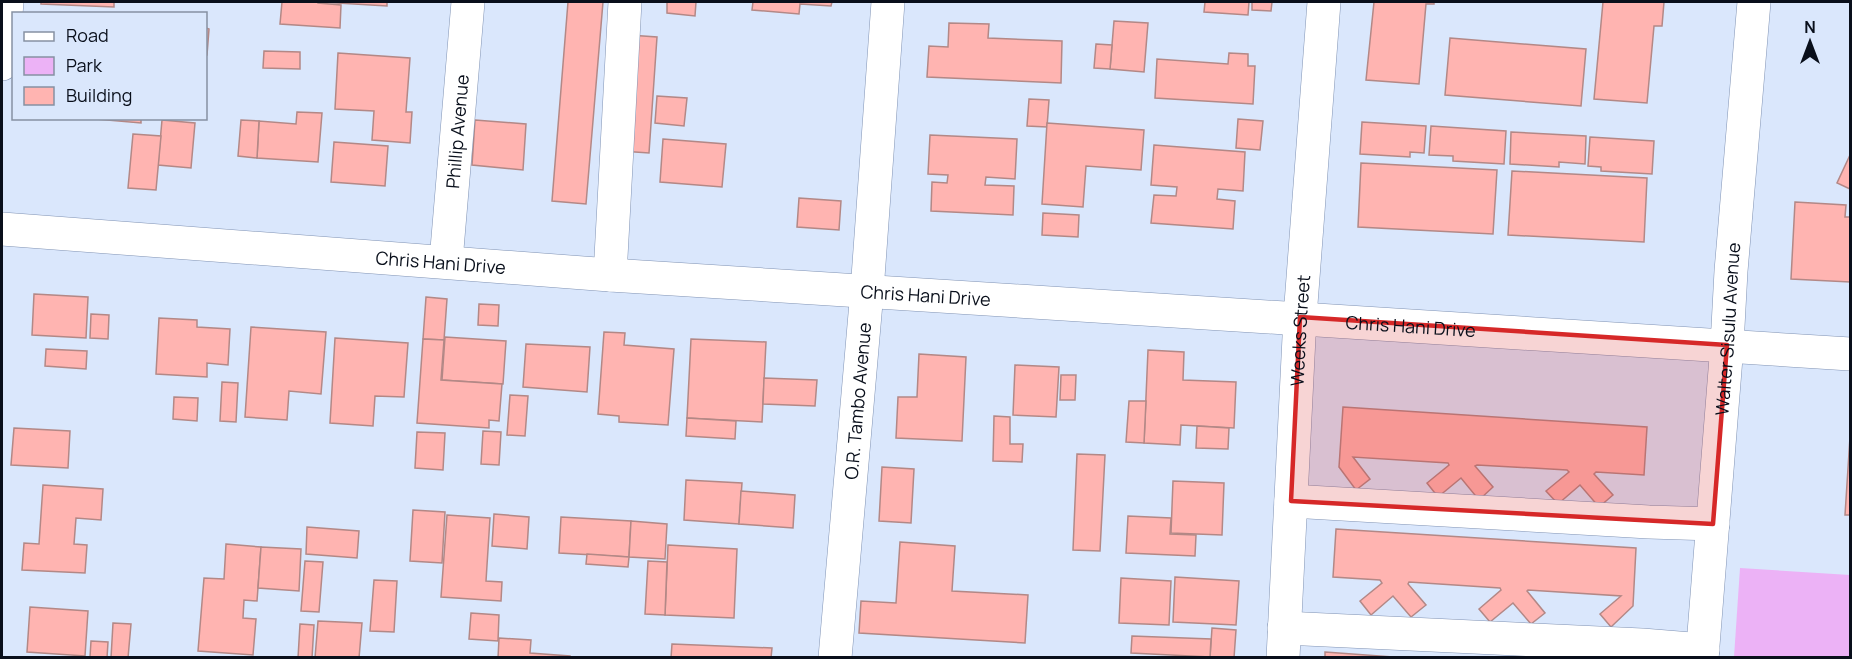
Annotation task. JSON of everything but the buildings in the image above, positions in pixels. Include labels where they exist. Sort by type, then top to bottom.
[{"type":"street","points":[[2,64],[7,2]]},
{"type":"street","name":"Phillip Avenue","points":[[446,261],[468,2]]},
{"type":"street","points":[[610,274],[625,2]]},
{"type":"street","name":"O.R. Tambo Avenue","points":[[836,657],[867,291],[888,2]]},
{"type":"street","name":"Weeks Street","points":[[1284,643],[1300,317],[1324,2]]},
{"type":"street","name":"Walter Sisulu Avenue","points":[[1703,654],[1731,271],[1754,2]]},
{"type":"street","name":"Chris Hani Drive","points":[[2,229],[610,274],[1851,354]]},
{"type":"street","points":[[1292,501],[1713,524]]},
{"type":"street","points":[[1284,643],[1642,645],[1703,654]]},
{"type":"highlighted area","points":[[1300,317],[1727,345],[1713,524],[1291,501]]},
{"type":"green space","points":[[1740,568],[1850,575],[1850,657],[1734,657]]}]
